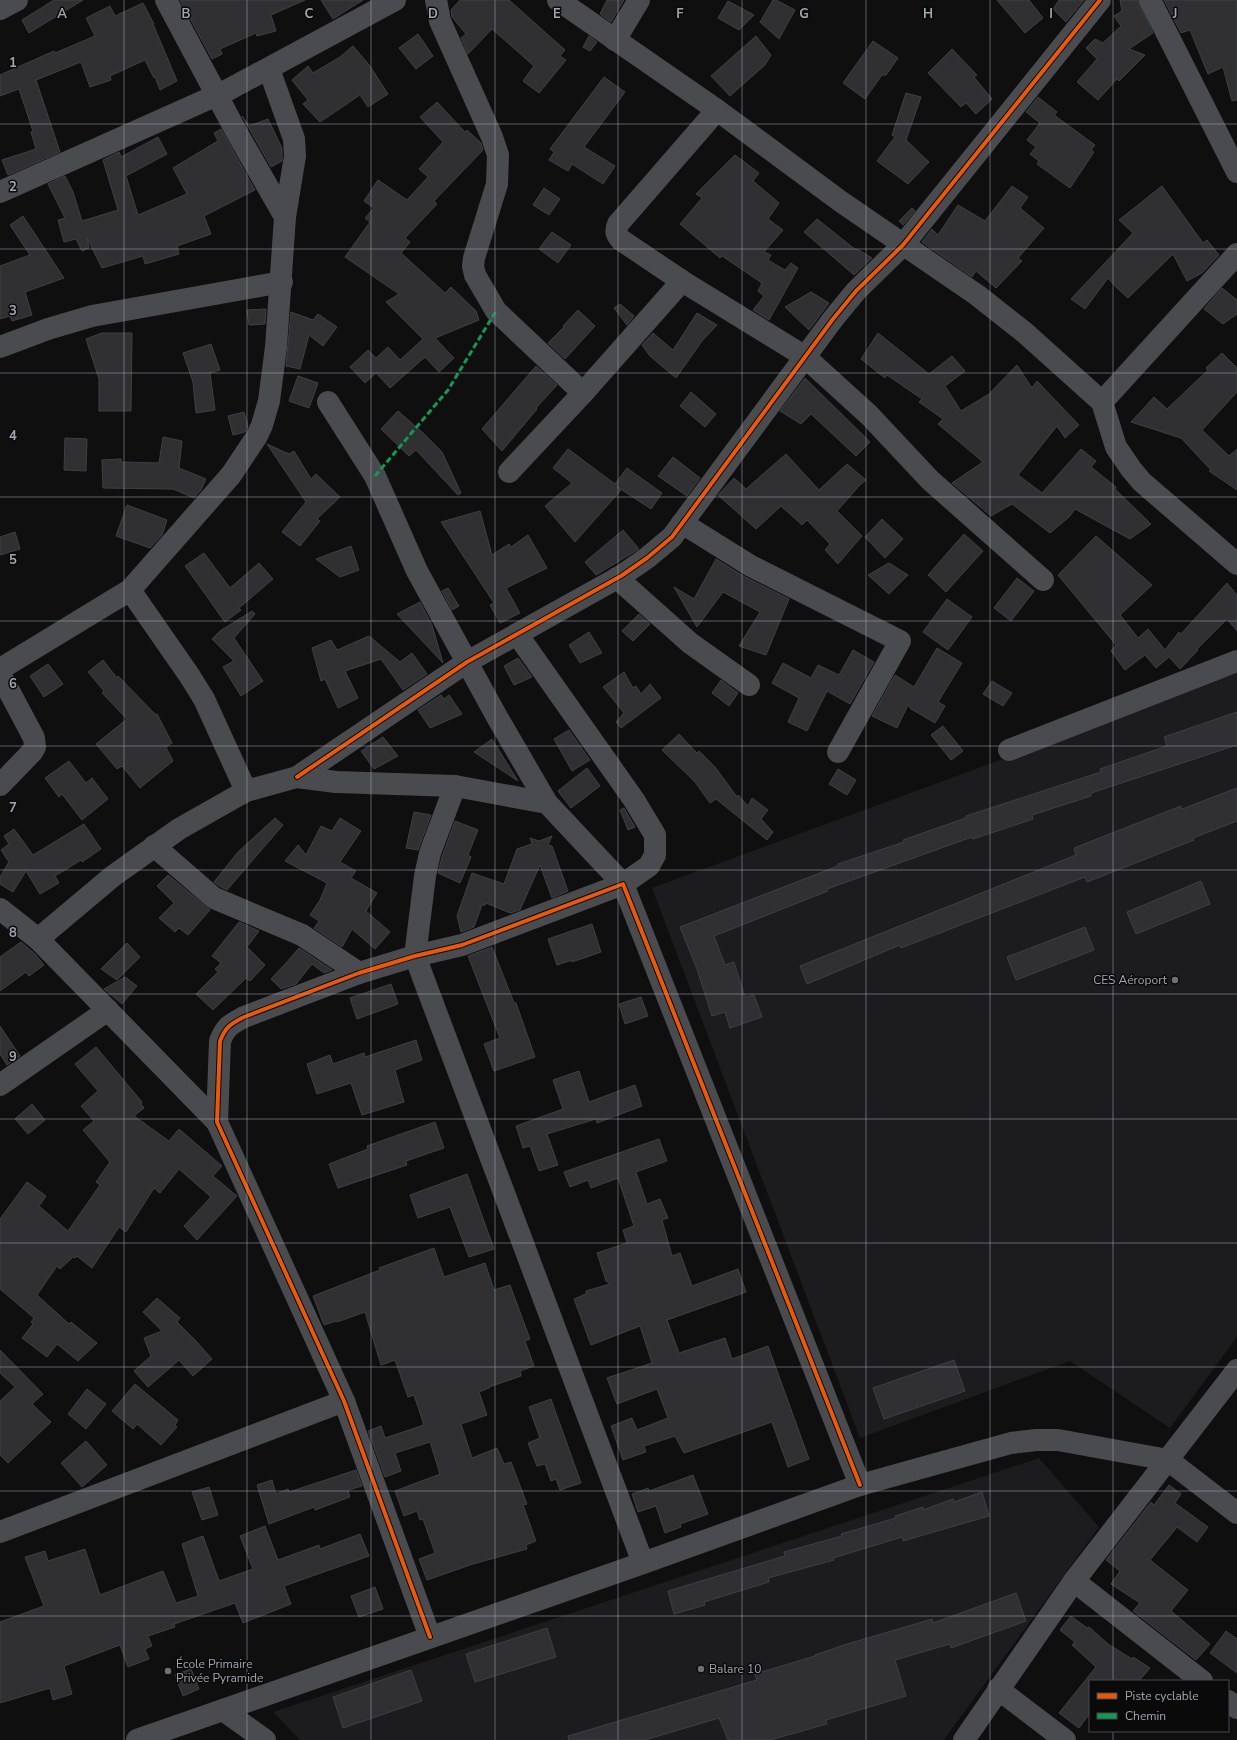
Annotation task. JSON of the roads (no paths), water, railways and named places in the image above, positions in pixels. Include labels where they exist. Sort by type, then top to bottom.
[{"type":"street","points":[[166,0],[217,94],[236,133],[285,217]]},
{"type":"street","points":[[0,192],[269,69],[395,0]]},
{"type":"street","points":[[436,0],[440,21],[492,137],[498,155],[497,184],[474,258],[473,266],[475,275],[496,311],[583,393]]},
{"type":"street","points":[[558,0],[717,110],[840,201],[976,295],[1024,332],[1102,402],[1116,448],[1142,482],[1237,564]]},
{"type":"street","points":[[615,40],[639,0]]},
{"type":"street","points":[[38,939],[113,876],[179,829],[246,791],[297,777],[466,662],[617,578],[647,558],[667,541],[709,489],[804,356],[856,290],[903,245],[1100,0]]},
{"type":"street","points":[[1150,0],[1236,164]]},
{"type":"street","points":[[0,669],[130,590],[231,475],[258,436],[268,401],[276,348],[282,282],[285,217],[295,156],[294,139],[269,69]]},
{"type":"street","points":[[717,110],[618,224],[616,230],[617,235],[621,240],[682,281],[804,356],[869,415],[930,480],[1043,580]]},
{"type":"street","points":[[1102,402],[1237,254]]},
{"type":"street","points":[[509,472],[583,393],[682,281]]},
{"type":"street","points":[[0,347],[48,329],[92,316],[282,282]]},
{"type":"street","points":[[328,402],[375,476],[414,565],[466,662],[547,803],[623,884],[860,1485]]},
{"type":"street","points":[[682,523],[751,566],[900,641],[838,752]]},
{"type":"street","points":[[617,578],[690,643],[749,685]]},
{"type":"street","points":[[130,590],[204,699],[246,791]]},
{"type":"street","points":[[217,1122],[220,1041],[224,1031],[231,1024],[244,1017],[358,973],[415,956],[462,945],[623,884],[649,866],[655,854],[655,835],[634,800],[517,634]]},
{"type":"street","points":[[1009,750],[1237,661]]},
{"type":"street","points":[[0,674],[34,738],[35,743],[32,752],[0,785]]},
{"type":"street","points":[[297,777],[336,782],[455,786],[547,803]]},
{"type":"street","points":[[455,786],[430,852],[425,876],[415,956],[643,1563]]},
{"type":"street","points":[[154,846],[214,898],[302,935],[358,973]]},
{"type":"street","points":[[0,909],[38,939],[217,1122],[344,1401],[430,1637]]},
{"type":"street","points":[[0,1086],[108,1010]]},
{"type":"street","points":[[964,1740],[1074,1581],[1237,1370]]},
{"type":"street","points":[[0,1532],[344,1401]]},
{"type":"street","points":[[137,1740],[643,1563],[860,1485],[1012,1443],[1036,1440],[1058,1440],[1168,1460],[1237,1512]]},
{"type":"street","points":[[1074,1581],[1201,1680]]},
{"type":"street","points":[[998,1689],[1064,1740]]},
{"type":"street","points":[[1229,1702],[1237,1708]]},
{"type":"street","points":[[223,1710],[266,1740]]},
{"type":"place","name":"CES Aéroport","points":[[1175,980]]},
{"type":"place","name":"Balare 10","points":[[701,1669]]},
{"type":"place","name":"École Primaire Privée Pyramide","points":[[168,1671]]}]
